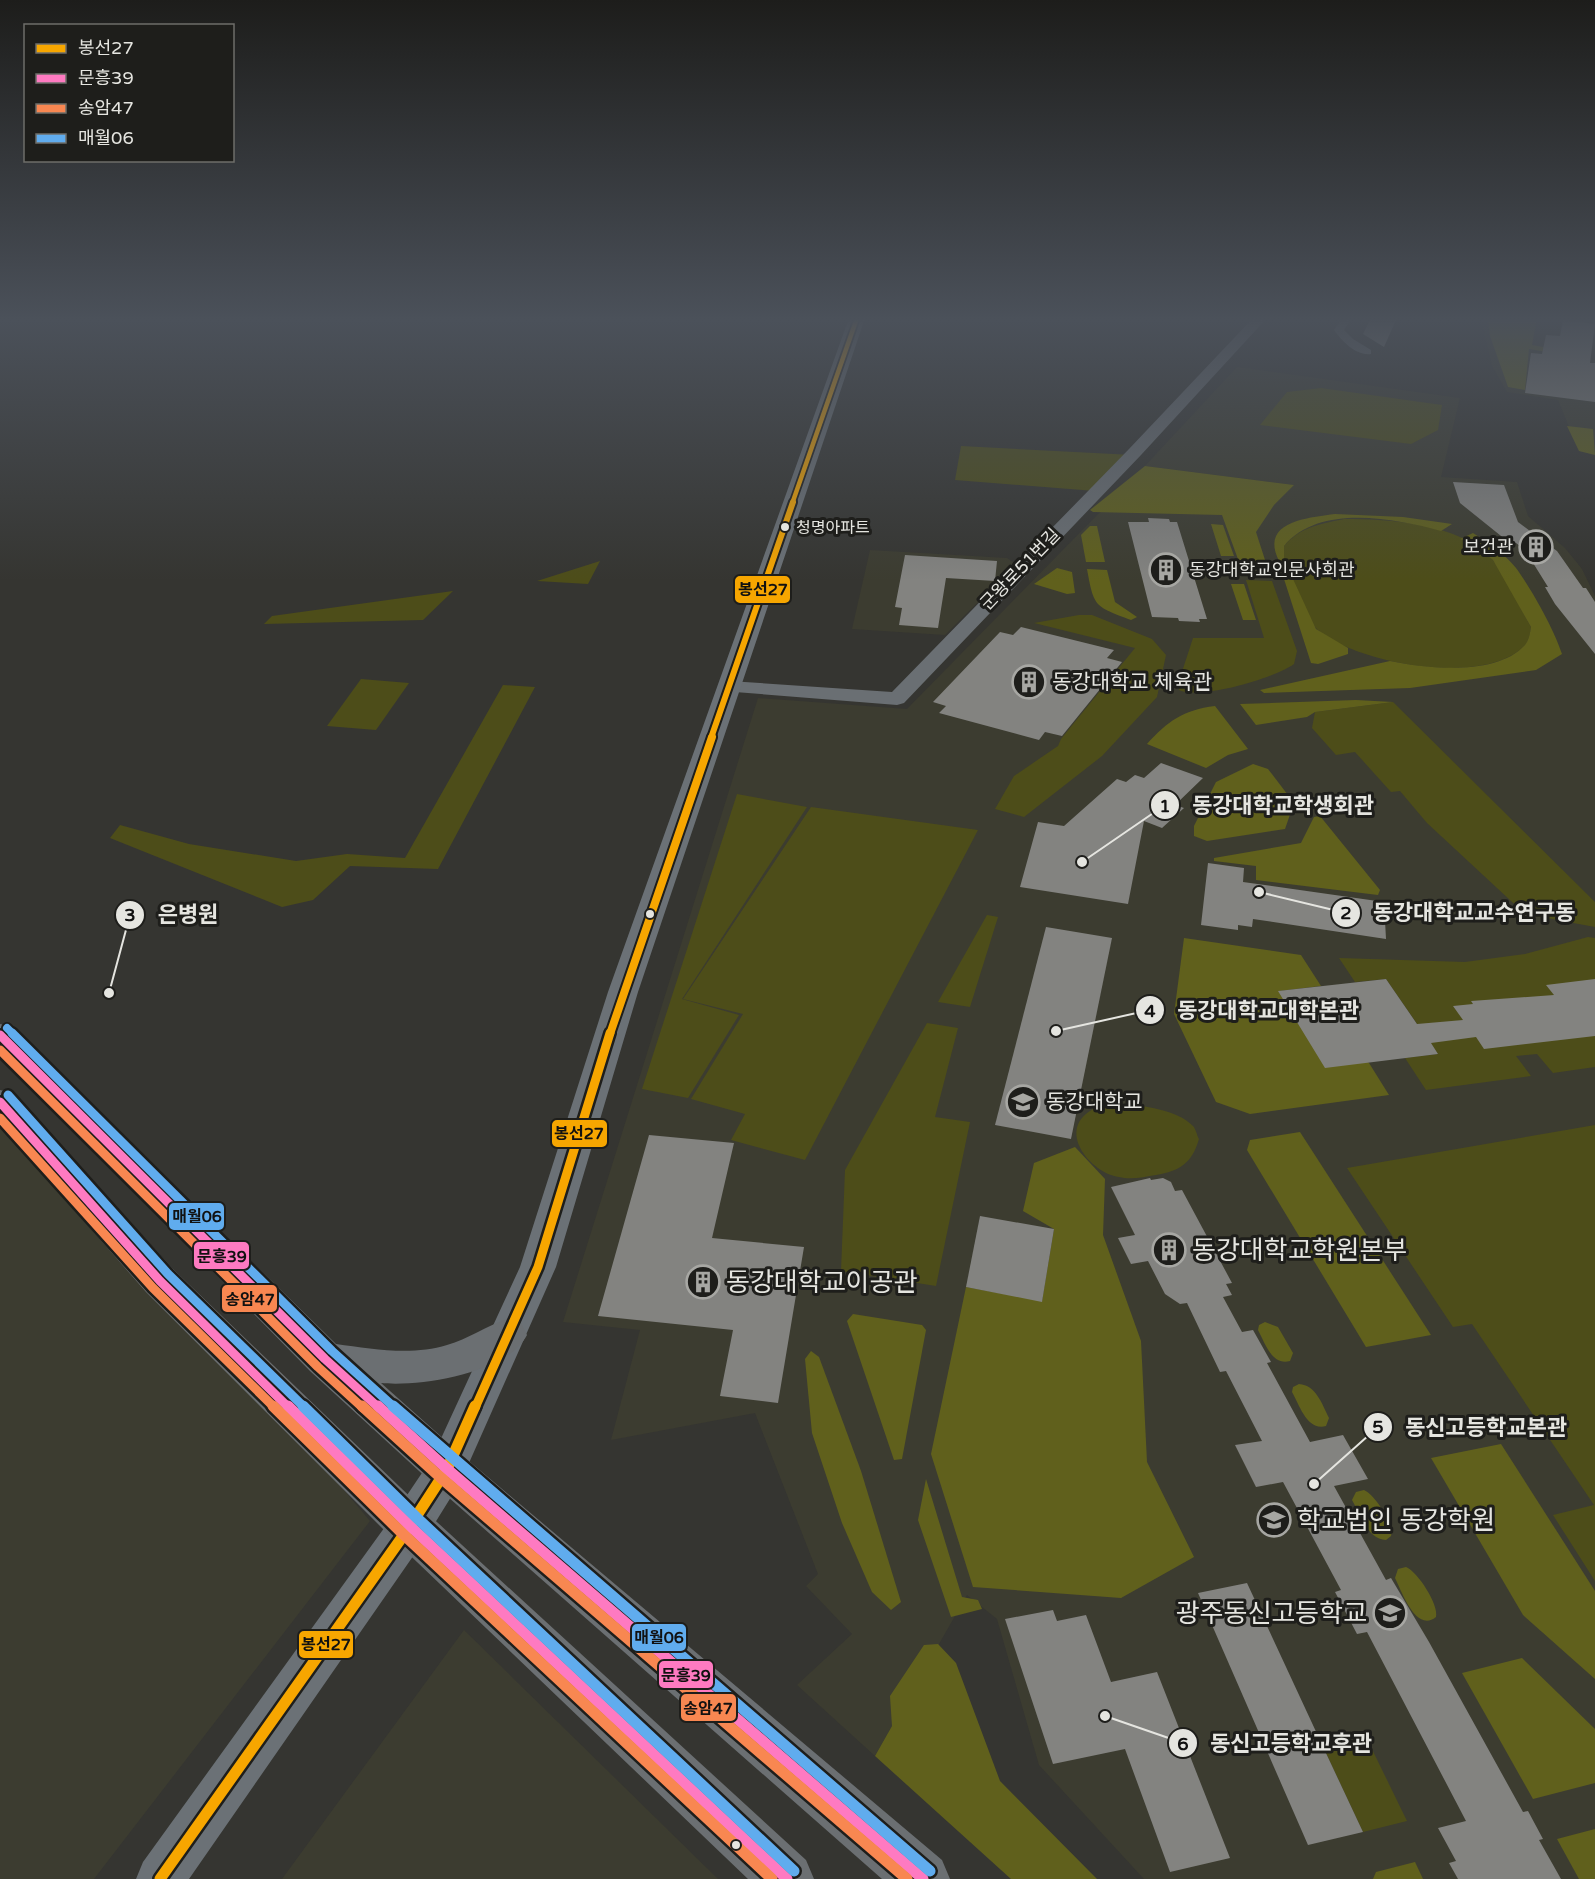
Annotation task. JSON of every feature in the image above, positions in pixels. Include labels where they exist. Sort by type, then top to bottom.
[{"type":"main road","points":[[160,1879],[410,1526],[447,1469],[538,1267],[623,992],[827,406]]},
{"type":"main road","points":[[0,1035],[325,1359],[447,1469],[923,1879]]},
{"type":"main road","points":[[0,1102],[160,1281],[410,1526],[787,1879]]},
{"type":"main road","points":[[325,1359],[382,1367],[418,1367],[448,1362],[507,1335]]},
{"type":"street","name":"군왕로51번길","points":[[729,687],[897,699],[1178,406]]},
{"type":"shaded area","points":[[1201,406],[1458,406],[1441,477],[1517,482],[1528,516],[1565,548],[1582,569],[1595,596],[1595,1879],[1144,1879],[1039,1765],[997,1619],[967,1595],[875,1756],[797,1685],[852,1634],[806,1586],[818,1574],[755,1413],[611,1440],[640,1330],[563,1322],[758,698],[907,709],[1109,503],[1274,505],[1294,485],[1145,466]]},
{"type":"shaded area","points":[[1276,406],[1442,406],[1438,430],[1411,444],[1260,425]]},
{"type":"shaded area","points":[[1560,406],[1595,406],[1595,455],[1579,451]]},
{"type":"shaded area","points":[[1567,426],[1593,429],[1595,455],[1579,451]]},
{"type":"shaded area","points":[[961,446],[1133,455],[1095,491],[955,480]]},
{"type":"shaded area","points":[[1145,466],[1294,485],[1274,505],[1256,532],[1266,563],[1239,562],[1222,515],[1093,512],[1090,510]]},
{"type":"shaded area","points":[[1335,514],[1403,517],[1452,524],[1441,531],[1379,519],[1336,519],[1317,524],[1299,533],[1284,546],[1284,561],[1279,561],[1275,548],[1276,537],[1281,530],[1300,520]]},
{"type":"shaded area","points":[[1344,519],[1382,520],[1423,526],[1443,531],[1478,547],[1497,565],[1531,627],[1526,644],[1508,657],[1483,665],[1454,668],[1422,666],[1362,653],[1337,642],[1318,630],[1289,574],[1284,560],[1284,546],[1304,530]]},
{"type":"shaded area","points":[[1211,524],[1223,525],[1234,556],[1221,556]]},
{"type":"shaded area","points":[[1090,526],[1097,526],[1105,562],[1086,562],[1081,535]]},
{"type":"shaded area","points":[[1473,533],[1502,553],[1516,568],[1542,610],[1562,654],[1536,670],[1410,688],[1264,693],[1260,690],[1390,661],[1442,668],[1461,668],[1497,662],[1513,655],[1525,645],[1531,627],[1493,560],[1474,545],[1460,539]]},
{"type":"shaded area","points":[[870,550],[1007,558],[1016,564],[945,635],[852,629]]},
{"type":"shaded area","points":[[600,561],[588,584],[537,581]]},
{"type":"shaded area","points":[[1057,568],[1072,572],[1075,593],[1067,594],[1034,584]]},
{"type":"shaded area","points":[[1087,569],[1107,570],[1115,602],[1137,617],[1131,620],[1110,612],[1098,604],[1092,591]]},
{"type":"shaded area","points":[[1284,579],[1293,579],[1316,629],[1348,648],[1348,654],[1318,664],[1311,663]]},
{"type":"shaded area","points":[[1246,580],[1272,581],[1297,651],[1294,664],[1285,670],[1238,686],[1204,692],[1179,690],[1178,684],[1193,638],[1264,638]]},
{"type":"shaded area","points":[[1231,584],[1244,584],[1256,620],[1243,620]]},
{"type":"shaded area","points":[[453,591],[423,620],[264,624],[272,616]]},
{"type":"shaded area","points":[[1092,615],[1152,639],[1166,655],[1157,697],[1102,756],[1024,817],[995,809],[1014,776],[1058,746],[1061,739],[1135,648],[1034,623]]},
{"type":"shaded area","points":[[361,679],[409,683],[376,730],[327,726]]},
{"type":"shaded area","points":[[503,685],[535,687],[438,869],[350,866],[313,900],[282,907],[110,838],[120,825],[189,844],[296,861],[347,854],[405,858]]},
{"type":"shaded area","points":[[1356,700],[1393,702],[1315,712],[1307,717],[1256,725],[1240,704]]},
{"type":"shaded area","points":[[1393,702],[1595,902],[1595,927],[1525,914],[1427,823],[1400,791],[1391,792],[1355,752],[1336,755],[1312,728],[1315,712]]},
{"type":"shaded area","points":[[1215,706],[1248,749],[1228,755],[1206,768],[1147,744],[1177,718],[1194,710]]},
{"type":"shaded area","points":[[1253,764],[1268,769],[1294,803],[1285,829],[1207,841],[1194,836],[1194,826],[1216,782]]},
{"type":"shaded area","points":[[737,794],[807,807],[682,999],[739,1015],[688,1098],[642,1089]]},
{"type":"shaded area","points":[[811,807],[978,830],[805,1160],[731,1140],[745,1114],[691,1099],[743,1014],[683,999]]},
{"type":"shaded area","points":[[1320,816],[1380,890],[1378,895],[1256,880],[1256,866],[1214,861],[1214,858],[1301,843],[1314,817]]},
{"type":"shaded area","points":[[987,915],[998,917],[970,1007],[938,1002]]},
{"type":"shaded area","points":[[1588,937],[1595,938],[1595,1067],[1553,1073],[1537,1054],[1516,1056],[1531,1076],[1426,1090],[1405,1058],[1438,1054],[1386,979],[1355,982],[1339,958],[1465,962],[1525,954]]},
{"type":"shaded area","points":[[1184,938],[1301,955],[1321,986],[1279,991],[1369,1063],[1389,1095],[1250,1114],[1216,1102],[1174,1014]]},
{"type":"shaded area","points":[[927,1023],[958,1028],[935,1117],[970,1122],[936,1286],[841,1271],[845,1170]]},
{"type":"shaded area","points":[[1121,1104],[1169,1112],[1194,1127],[1199,1139],[1189,1160],[1172,1171],[1138,1178],[1119,1177],[1098,1168],[1082,1150],[1077,1140],[1077,1130],[1081,1120],[1090,1111],[1105,1105]]},
{"type":"shaded area","points":[[0,1122],[257,1387],[370,1521],[94,1879],[0,1879]]},
{"type":"shaded area","points":[[1595,1125],[1595,1581],[1553,1515],[1594,1505],[1472,1324],[1453,1327],[1347,1168]]},
{"type":"shaded area","points":[[1300,1132],[1431,1335],[1366,1347],[1247,1150],[1250,1140]]},
{"type":"shaded area","points":[[1075,1147],[1105,1179],[1103,1235],[1141,1341],[1147,1462],[1194,1557],[1121,1598],[973,1587],[931,1454],[966,1287],[1042,1301],[1054,1229],[1023,1211],[1034,1163]]},
{"type":"shaded area","points":[[853,1314],[922,1325],[926,1330],[902,1459],[894,1460],[847,1321]]},
{"type":"shaded area","points":[[1265,1322],[1278,1327],[1293,1353],[1290,1361],[1278,1360],[1266,1347],[1258,1330],[1259,1325]]},
{"type":"shaded area","points":[[811,1351],[819,1357],[861,1471],[901,1602],[891,1610],[872,1592],[842,1523],[812,1433],[805,1359]]},
{"type":"shaded area","points":[[1299,1384],[1310,1388],[1318,1396],[1329,1418],[1326,1426],[1314,1425],[1305,1416],[1292,1392],[1293,1387]]},
{"type":"shaded area","points":[[1501,1444],[1595,1591],[1595,1679],[1523,1615],[1431,1458]]},
{"type":"shaded area","points":[[926,1479],[962,1597],[978,1600],[982,1609],[951,1617],[918,1520]]},
{"type":"shaded area","points":[[1364,1490],[1387,1517],[1391,1536],[1386,1540],[1379,1539],[1369,1531],[1352,1500],[1356,1492]]},
{"type":"shaded area","points":[[1406,1567],[1427,1589],[1436,1617],[1422,1620],[1406,1601],[1395,1578],[1398,1569]]},
{"type":"shaded area","points":[[464,1630],[718,1879],[282,1879]]},
{"type":"shaded area","points":[[938,1644],[956,1663],[1000,1781],[1097,1879],[1011,1879],[875,1756],[892,1726],[890,1696],[924,1645]]},
{"type":"shaded area","points":[[1522,1658],[1595,1729],[1595,1783],[1533,1799],[1462,1673]]},
{"type":"shaded area","points":[[1368,1741],[1407,1821],[1363,1832],[1325,1751]]},
{"type":"shaded area","points":[[1595,1829],[1595,1879],[1579,1879],[1557,1839]]},
{"type":"shaded area","points":[[1415,1862],[1423,1879],[1373,1879],[1376,1872]]},
{"type":"building","name":"보건관","points":[[1453,482],[1504,485],[1518,522],[1557,551],[1595,602],[1595,654],[1555,604],[1545,587],[1548,587],[1525,550],[1516,543],[1511,544],[1460,503]]},
{"type":"building","name":"동강대학교인문사회관","points":[[1148,518],[1169,519],[1170,522],[1177,522],[1207,619],[1199,619],[1200,622],[1152,617],[1128,522],[1149,522]]},
{"type":"building","points":[[905,555],[997,561],[995,581],[946,578],[938,628],[899,625],[902,608],[895,607]]},
{"type":"building","name":"동강대학교 체육관","points":[[1021,627],[1114,650],[1107,658],[1122,662],[1062,736],[1045,732],[1039,740],[939,713],[946,706],[933,702],[1000,632],[1013,635]]},
{"type":"building","points":[[1161,763],[1203,778],[1175,805],[1184,808],[1162,828],[1144,821],[1128,904],[1020,887],[1038,822],[1064,826],[1117,779],[1126,782],[1135,775],[1144,778]]},
{"type":"building","points":[[1208,863],[1244,868],[1243,882],[1384,902],[1386,939],[1253,919],[1252,927],[1238,925],[1238,930],[1201,925]]},
{"type":"building","points":[[1046,927],[1112,938],[1071,1139],[995,1125]]},
{"type":"building","points":[[1386,979],[1417,1024],[1463,1020],[1453,1006],[1473,1004],[1471,1001],[1554,995],[1546,985],[1595,979],[1595,1036],[1484,1049],[1476,1037],[1431,1043],[1438,1054],[1325,1068],[1278,991]]},
{"type":"building","name":"동강대학교이공관","points":[[649,1135],[734,1143],[712,1238],[804,1247],[778,1403],[720,1396],[733,1330],[598,1316]]},
{"type":"building","points":[[1150,1178],[1151,1180],[1163,1178],[1171,1182],[1175,1191],[1182,1190],[1232,1283],[1226,1284],[1232,1295],[1223,1297],[1242,1332],[1253,1330],[1271,1362],[1267,1363],[1310,1442],[1343,1435],[1368,1479],[1334,1486],[1386,1580],[1391,1578],[1429,1642],[1523,1812],[1528,1811],[1543,1839],[1539,1840],[1561,1879],[1458,1879],[1449,1863],[1456,1861],[1438,1828],[1466,1821],[1367,1632],[1357,1634],[1335,1592],[1341,1590],[1283,1482],[1256,1487],[1235,1445],[1262,1441],[1226,1371],[1220,1372],[1187,1303],[1180,1304],[1165,1294],[1148,1261],[1131,1264],[1118,1238],[1135,1235],[1111,1187]]},
{"type":"building","points":[[980,1216],[1054,1229],[1042,1302],[966,1287]]},
{"type":"building","points":[[1247,1583],[1363,1832],[1308,1845],[1198,1593]]},
{"type":"building","points":[[1053,1610],[1057,1621],[1086,1615],[1111,1682],[1157,1672],[1230,1858],[1170,1872],[1125,1749],[1053,1764],[1005,1619]]},
{"type":"transit line","name":"봉선27","points":[[160,1879],[410,1526],[447,1469],[538,1267],[623,992],[827,406]]},
{"type":"transit line","name":"매월06","points":[[7,1028],[332,1351],[454,1461],[930,1871]]},
{"type":"transit line","name":"문흥39","points":[[0,1035],[325,1359],[447,1469],[923,1879]]},
{"type":"transit line","name":"송암47","points":[[0,1050],[318,1367],[440,1477],[907,1879]]},
{"type":"transit line","name":"매월06","points":[[8,1095],[168,1274],[417,1518],[794,1871]]},
{"type":"transit line","name":"문흥39","points":[[0,1102],[160,1281],[410,1526],[787,1879]]},
{"type":"transit line","name":"송암47","points":[[0,1118],[153,1288],[403,1534],[772,1879]]},
{"type":"place","name":"청명아파트","points":[[785,527]]},
{"type":"place","name":"보건관","points":[[1536,547]]},
{"type":"place","name":"동강대학교인문사회관","points":[[1166,570]]},
{"type":"place","name":"동강대학교 체육관","points":[[1029,682]]},
{"type":"place","name":"동강대학교학생회관","points":[[1082,862]]},
{"type":"place","name":"동강대학교교수연구동","points":[[1259,892]]},
{"type":"place","name":"은병원","points":[[109,993]]},
{"type":"place","name":"동강대학교대학본관","points":[[1056,1031]]},
{"type":"place","name":"동강대학교","points":[[1023,1102]]},
{"type":"place","name":"동강대학교학원본부","points":[[1169,1250]]},
{"type":"place","name":"동강대학교이공관","points":[[703,1282]]},
{"type":"place","name":"동신고등학교본관","points":[[1314,1484]]},
{"type":"place","name":"학교법인 동강학원","points":[[1274,1520]]},
{"type":"place","name":"광주동신고등학교","points":[[1390,1613]]},
{"type":"place","name":"동신고등학교후관","points":[[1105,1716]]}]
